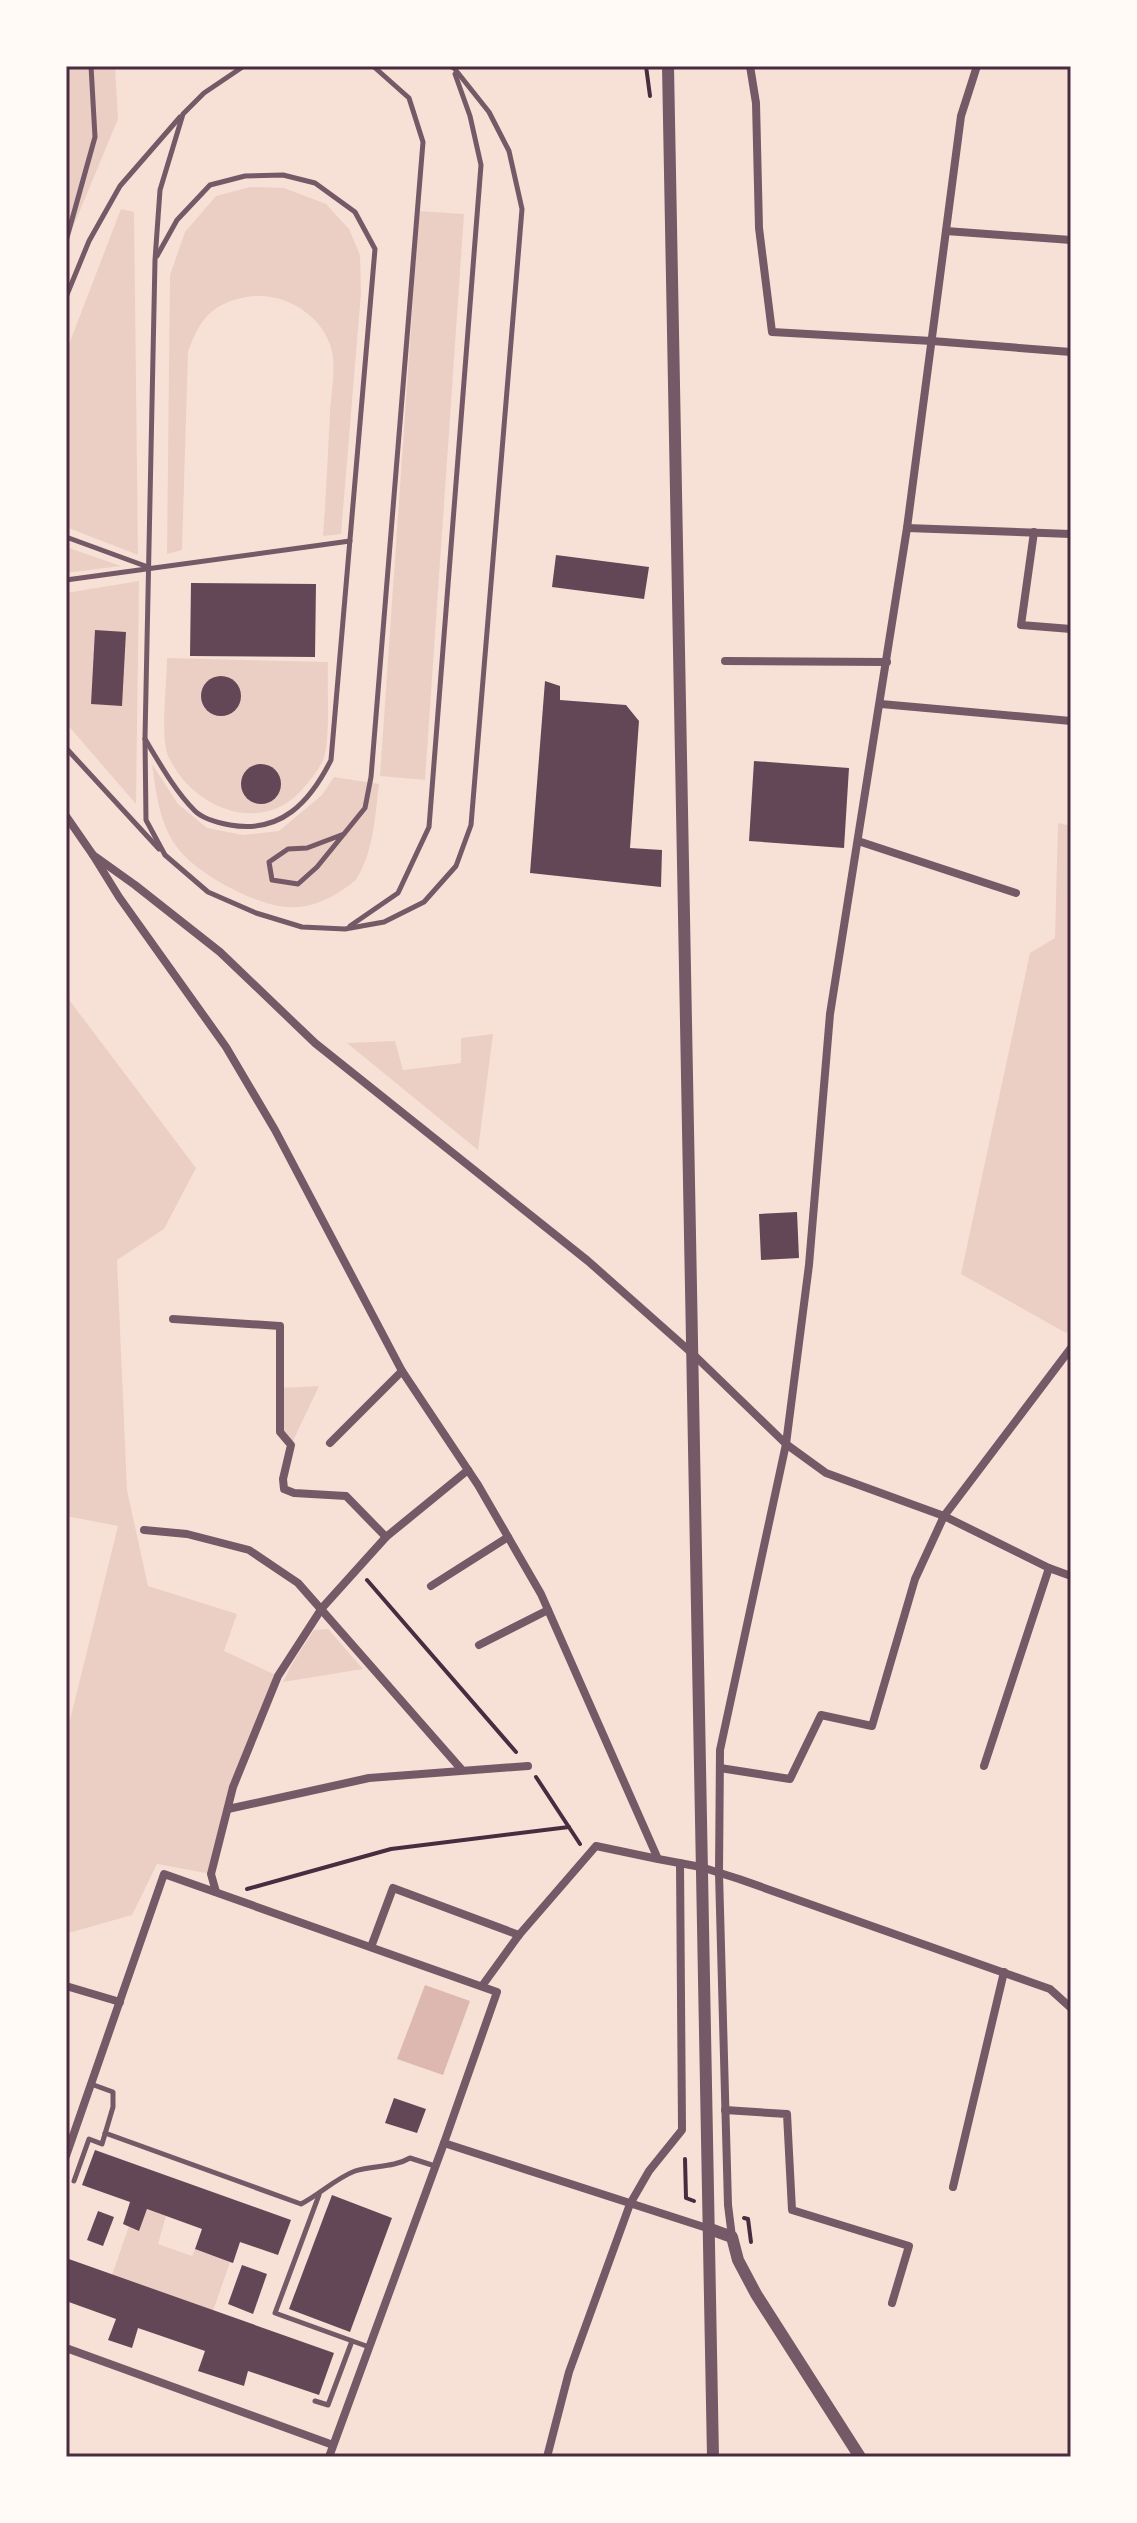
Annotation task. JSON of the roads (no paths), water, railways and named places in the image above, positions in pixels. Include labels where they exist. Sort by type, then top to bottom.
[{"type":"street","points":[[668,66],[713,2457]]},
{"type":"street","points":[[750,66],[756,103],[759,228],[772,332],[1071,352]]},
{"type":"street","points":[[860,2457],[756,2294],[738,2260],[732,2237],[728,2205],[719,1873],[720,1750],[786,1444],[809,1265],[830,1014],[907,528],[961,116],[977,66]]},
{"type":"street","points":[[946,231],[1071,240]]},
{"type":"street","points":[[907,528],[1071,534]]},
{"type":"street","points":[[1034,532],[1021,625],[1071,629]]},
{"type":"street","points":[[725,661],[887,662]]},
{"type":"street","points":[[881,704],[1071,721]]},
{"type":"street","points":[[66,816],[119,897],[226,1047],[275,1130],[402,1371],[508,1537],[548,1610],[658,1859]]},
{"type":"street","points":[[858,841],[1016,893]]},
{"type":"street","points":[[93,855],[220,952],[315,1043],[588,1261],[694,1355],[786,1444],[826,1473],[944,1516],[1071,1576]]},
{"type":"street","points":[[173,1319],[280,1326],[280,1432],[291,1445],[283,1479],[284,1489],[294,1493],[346,1496],[386,1537]]},
{"type":"street","points":[[720,1768],[790,1779],[821,1715],[872,1726],[915,1579],[944,1516],[1071,1348]]},
{"type":"street","points":[[330,1443],[402,1371]]},
{"type":"street","points":[[220,1894],[211,1874],[233,1787],[278,1676],[322,1608],[386,1537],[468,1470]]},
{"type":"street","points":[[144,1530],[187,1534],[249,1550],[298,1583],[462,1770]]},
{"type":"street","points":[[431,1586],[508,1537]]},
{"type":"street","points":[[984,1766],[1049,1568]]},
{"type":"street","points":[[479,1645],[548,1610]]},
{"type":"street","points":[[228,1809],[369,1778],[528,1766]]},
{"type":"street","points":[[482,1986],[519,1935],[596,1846],[719,1873],[1050,1989],[1071,2008]]},
{"type":"street","points":[[547,2457],[569,2372],[630,2204],[649,2171],[682,2130],[680,1863]]},
{"type":"street","points":[[66,2156],[164,1874],[497,1992],[329,2457]]},
{"type":"street","points":[[371,1947],[393,1888],[519,1935]]},
{"type":"street","points":[[953,2187],[1004,1972]]},
{"type":"street","points":[[66,1986],[120,2002]]},
{"type":"street","points":[[725,2110],[787,2114],[792,2210],[909,2246],[892,2303]]},
{"type":"street","points":[[444,2143],[732,2237]]},
{"type":"street","points":[[66,2348],[333,2445]]},
{"type":"lane","points":[[66,241],[95,137],[91,66]]},
{"type":"lane","points":[[66,297],[89,241],[120,186],[204,93],[244,66]]},
{"type":"lane","points":[[344,834],[307,848],[288,849],[269,862],[272,880],[298,884],[317,867],[344,834],[365,808],[371,777],[423,142],[409,98],[373,66]]},
{"type":"lane","points":[[66,748],[165,855],[208,892],[256,913],[302,927],[345,929],[384,922],[424,902],[456,866],[471,825],[522,209],[509,151],[489,112],[451,67]]},
{"type":"lane","points":[[345,929],[398,893],[429,827],[481,165],[470,116],[451,67]]},
{"type":"lane","points":[[165,855],[146,820],[155,260],[160,190],[183,114]]},
{"type":"lane","points":[[145,738],[166,774],[197,814],[252,828],[283,817],[303,805],[320,783],[331,760],[375,249],[355,212],[315,183],[283,175],[245,176],[210,185],[177,220],[155,260]]},
{"type":"lane","points":[[66,537],[149,568]]},
{"type":"lane","points":[[66,580],[350,541]]},
{"type":"lane","points":[[74,2181],[89,2139],[102,2144],[113,2107],[113,2092],[91,2084]]},
{"type":"lane","points":[[105,2133],[301,2204],[360,2170],[397,2165],[410,2158],[436,2167]]},
{"type":"lane","points":[[319,2194],[275,2313],[369,2347]]},
{"type":"lane","points":[[315,2401],[328,2405],[352,2341]]}]
